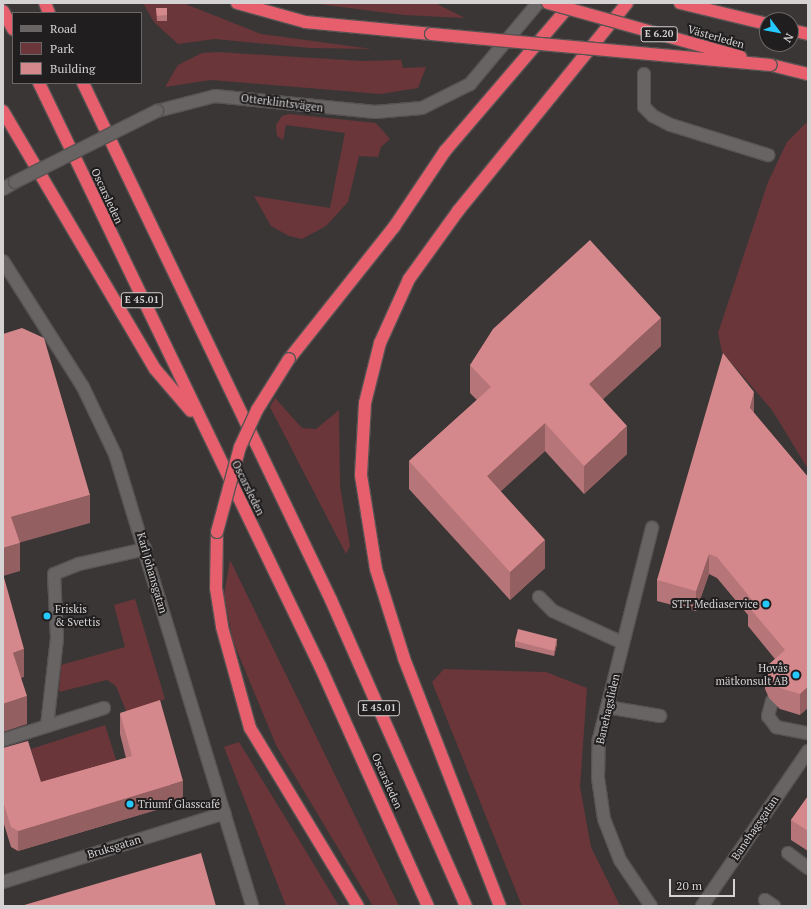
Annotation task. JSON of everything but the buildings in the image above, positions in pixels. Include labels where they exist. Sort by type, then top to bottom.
[{"type":"highway","points":[[237,3],[305,22],[771,66]]},
{"type":"highway","name":"Västerleden","points":[[548,3],[771,66],[808,74]]},
{"type":"highway","points":[[358,906],[250,728],[222,627],[216,588],[217,532],[240,447],[257,410],[289,359],[394,227],[445,151],[572,3]]},
{"type":"highway","points":[[500,906],[404,658],[376,569],[361,476],[365,403],[380,343],[410,279],[458,211],[627,3]]},
{"type":"highway","points":[[680,3],[759,22]]},
{"type":"highway","points":[[3,11],[12,27]]},
{"type":"highway","name":"Oscarsleden","points":[[39,84],[201,424],[320,666],[428,906]]},
{"type":"highway","name":"Oscarsleden","points":[[83,84],[331,600],[466,906]]},
{"type":"highway","points":[[3,111],[155,369],[201,424]]},
{"type":"street","name":"Otterklintsvägen","points":[[3,189],[157,111],[215,96],[375,112],[422,108],[470,84],[538,3]]},
{"type":"street","points":[[644,74],[644,107],[652,116],[671,125],[768,155]]},
{"type":"street","name":"Karl Johansgatan","points":[[3,261],[52,335],[83,387],[115,454],[252,906]]},
{"type":"street","points":[[38,340],[52,335]]},
{"type":"street","name":"Banehagsliden","points":[[651,906],[620,860],[604,819],[598,778],[599,739],[652,528]]},
{"type":"street","points":[[46,726],[57,638],[54,574],[79,564],[145,549]]},
{"type":"street","points":[[539,597],[554,610],[624,642]]},
{"type":"street","points":[[772,701],[768,716],[776,727],[808,733]]},
{"type":"street","points":[[607,707],[660,716]]},
{"type":"street","points":[[3,740],[104,708]]},
{"type":"street","name":"Banehagsgatan","points":[[702,906],[808,751]]},
{"type":"street","name":"Bruksgatan","points":[[3,882],[224,813]]},
{"type":"street","points":[[788,853],[808,868]]},
{"type":"green space","points":[[143,3],[183,3],[261,34],[372,49],[310,48],[215,39],[178,44],[154,22]]},
{"type":"green space","points":[[310,3],[435,3],[465,18],[404,15]]},
{"type":"green space","points":[[218,52],[361,61],[401,60],[403,68],[426,67],[418,88],[381,94],[211,80],[165,87],[178,65],[202,53]]},
{"type":"green space","points":[[289,114],[376,123],[390,139],[381,147],[378,157],[359,156],[348,202],[326,226],[302,239],[289,236],[271,226],[254,196],[330,208],[345,133],[286,125],[283,140],[277,136],[276,125],[282,116]]},
{"type":"green space","points":[[808,121],[808,469],[772,410],[722,352],[718,333],[768,182],[787,142]]},
{"type":"green space","points":[[275,398],[302,428],[316,429],[339,410],[340,486],[350,546],[346,554],[270,407]]},
{"type":"green space","points":[[230,560],[399,906],[373,906],[276,745],[233,641],[224,595]]},
{"type":"green space","points":[[135,599],[165,699],[127,713],[116,686],[107,680],[59,692],[61,665],[125,647],[114,605]]},
{"type":"green space","points":[[444,669],[546,672],[587,688],[580,787],[591,847],[620,906],[522,906],[432,682]]},
{"type":"green space","points":[[105,725],[119,769],[44,793],[31,749]]},
{"type":"green space","points":[[239,742],[339,906],[286,906],[224,747]]},
{"type":"place","name":"STT Mediaservice","points":[[766,604]]},
{"type":"place","name":"Friskis & Svettis","points":[[47,616]]},
{"type":"place","name":"Hovås mätkonsult AB","points":[[796,675]]},
{"type":"place","name":"Triumf Glasscafé","points":[[130,804]]}]
